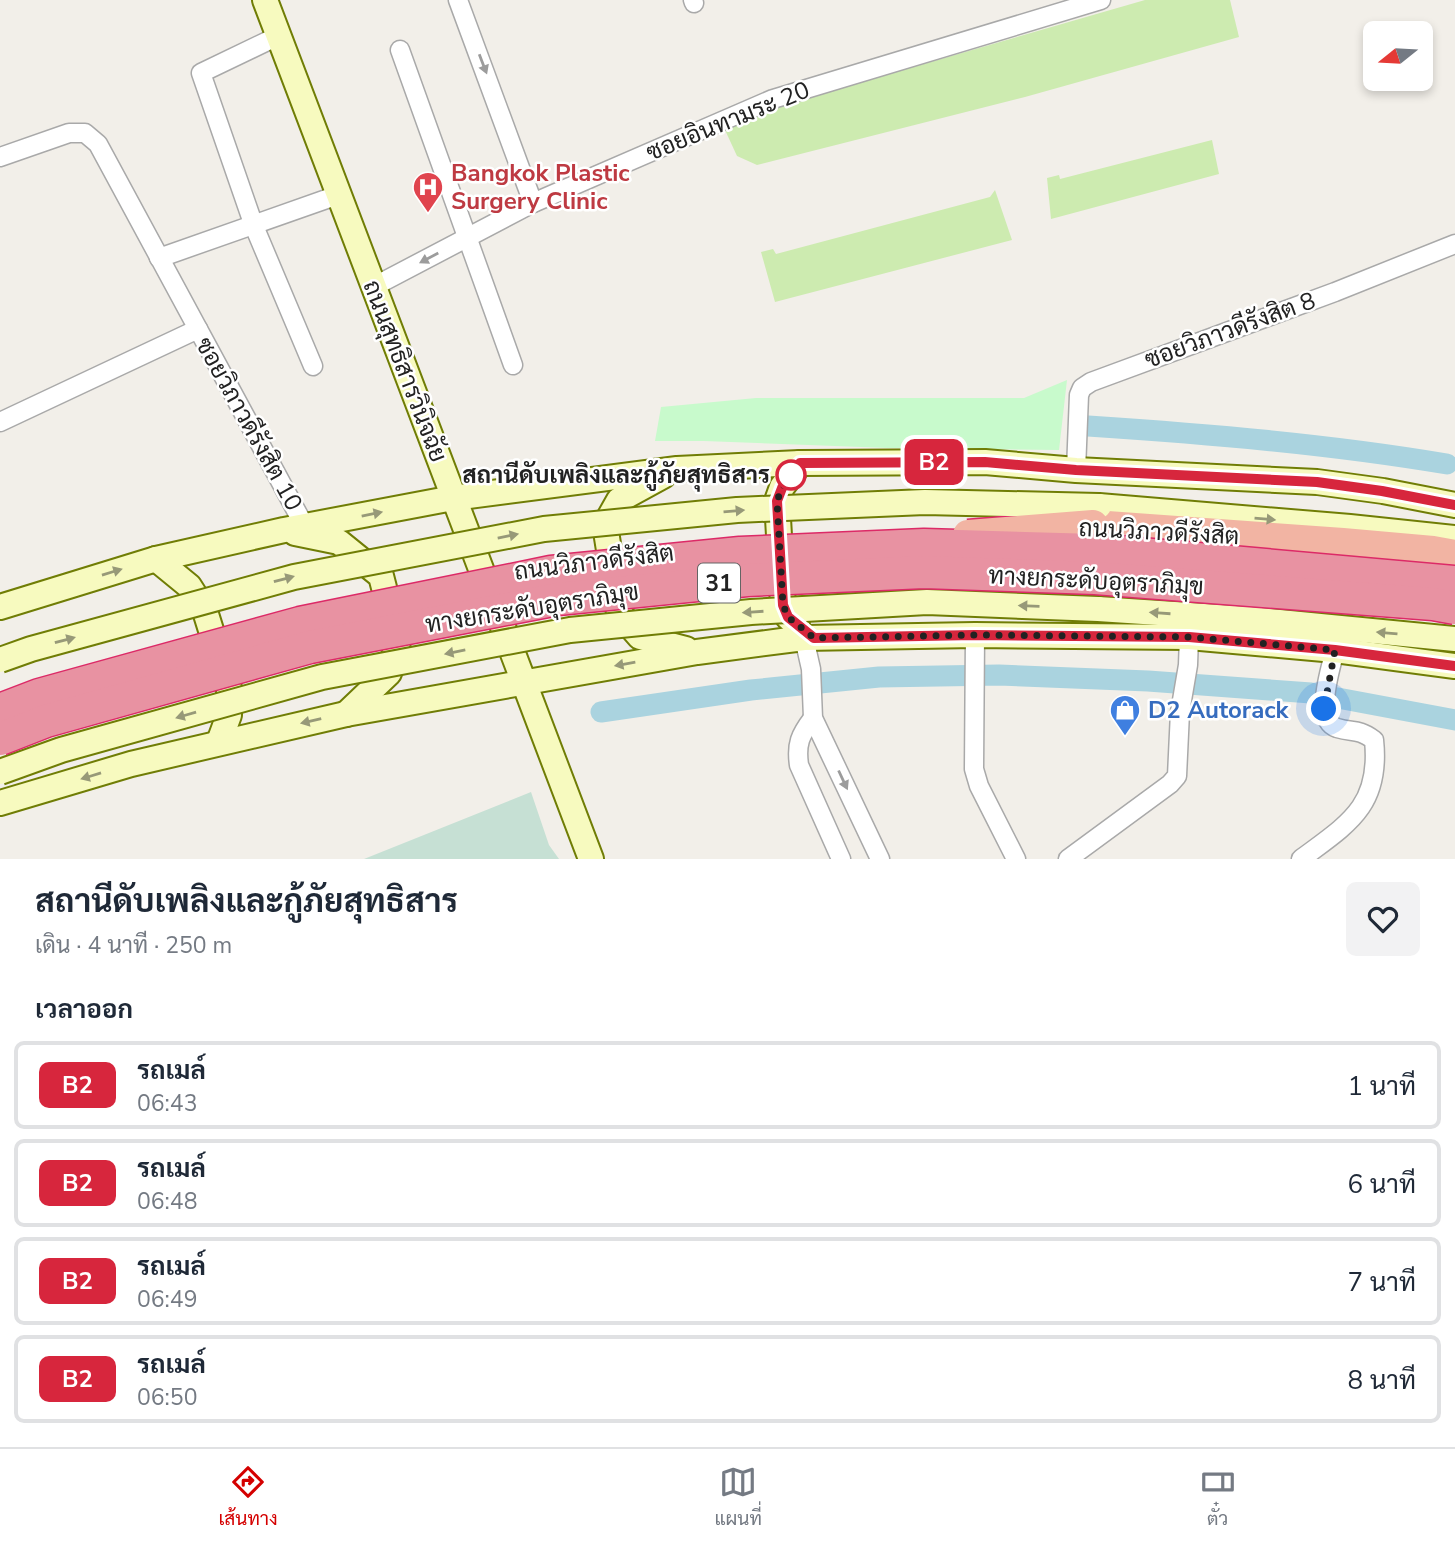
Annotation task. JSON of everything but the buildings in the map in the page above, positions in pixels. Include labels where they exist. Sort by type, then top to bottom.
[{"type":"highway","name":"ถนนวิภาวดีรังสิต","points":[[0,702],[42,686],[303,613],[556,563],[742,545],[926,538],[1096,515],[1455,555]]},
{"type":"highway","name":"ทางยกระดับอุตราภิมุข","points":[[0,710],[39,695],[300,623],[551,572],[740,553],[924,545],[1096,550],[1455,582]]},
{"type":"highway","name":"ถนนวิภาวดีรังสิต","points":[[0,730],[48,713],[311,639],[561,591],[761,571],[927,565],[1099,571],[1455,600]]},
{"type":"highway","name":"ทางยกระดับอุตราภิมุข","points":[[0,739],[47,721],[310,647],[558,599],[747,580],[924,572],[1095,578],[1433,604],[1455,608]]},
{"type":"main road","name":"ถนนสุทธิสารวินิจฉัย","points":[[265,0],[591,859]]},
{"type":"main road","points":[[0,607],[156,559],[294,528],[453,498],[677,469],[800,463],[985,462],[1076,470],[1317,482],[1455,505]]},
{"type":"main road","points":[[800,463],[782,488],[777,501],[783,605],[788,617],[809,638]]},
{"type":"main road","points":[[677,469],[619,500],[606,525],[619,613],[640,637],[697,652]]},
{"type":"main road","name":"31","points":[[0,660],[31,649],[294,577],[544,529],[737,510],[912,502],[1096,515],[1350,527],[1455,538]]},
{"type":"main road","points":[[294,528],[339,542],[381,576],[398,642],[389,673],[346,714]]},
{"type":"main road","points":[[156,559],[188,586],[205,611],[229,688],[229,715],[219,742]]},
{"type":"main road","name":"31","points":[[0,772],[61,750],[322,677],[570,630],[751,612],[926,602],[1098,609],[1455,639]]},
{"type":"main road","points":[[0,803],[131,764],[346,714],[697,652],[809,638],[975,635],[1189,637],[1335,650],[1455,666]]},
{"type":"street","points":[[458,0],[533,203]]},
{"type":"street","name":"ซอยอินทามระ 20","points":[[373,287],[533,203],[774,99],[1101,0]]},
{"type":"street","points":[[278,36],[201,73],[254,226],[313,366]]},
{"type":"street","points":[[400,50],[513,365]]},
{"type":"street","points":[[0,157],[69,133],[85,133],[98,144],[198,329]]},
{"type":"street","points":[[159,258],[338,195]]},
{"type":"street","name":"ซอยวิภาวดีรังสิต 8","points":[[1076,470],[1079,395],[1082,388],[1091,382],[1335,292],[1455,244]]},
{"type":"street","name":"ซอยวิภาวดีรังสิต 10","points":[[0,422],[198,329],[294,528]]},
{"type":"street","points":[[975,635],[974,769],[979,786],[1016,859]]},
{"type":"street","points":[[1068,859],[1171,784],[1177,776],[1189,637]]},
{"type":"street","points":[[809,638],[813,718],[880,859]]},
{"type":"street","points":[[1301,859],[1347,824],[1363,806],[1370,787],[1375,754],[1374,740],[1362,731],[1336,727],[1329,722],[1324,709],[1335,650]]},
{"type":"street","points":[[813,718],[799,736],[799,765],[841,859]]},
{"type":"green space","points":[[1145,0],[1230,0],[1239,37],[1025,97],[757,165],[737,156],[725,130],[785,104]]},
{"type":"green space","points":[[1212,140],[1219,174],[1051,219],[1047,178],[1059,175],[1060,179]]},
{"type":"green space","points":[[995,190],[1012,240],[775,302],[761,252],[773,249],[776,254],[990,197]]},
{"type":"green space","points":[[1067,380],[1059,450],[655,441],[661,407],[756,398],[1024,398]]},
{"type":"green space","points":[[531,792],[549,845],[559,859],[364,859]]},
{"type":"waterway","points":[[1088,426],[1268,440],[1447,464]]},
{"type":"waterway","points":[[601,712],[751,690],[879,677],[999,675],[1148,681],[1311,693],[1455,720]]},
{"type":"bus line","name":"B2","points":[[1455,505],[1317,482],[1076,470],[985,462],[800,463],[782,488],[777,501],[783,605],[788,617],[814,638],[975,635],[1189,637],[1335,650],[1455,666]]},
{"type":"place","name":"Bangkok Plastic Surgery Clinic","points":[[428,214]]},
{"type":"place","name":"สถานีดับเพลิงและกู้ภัยสุทธิสาร","points":[[791,475]]},
{"type":"place","name":"D2 Autorack","points":[[1125,737]]},
{"type":"route","points":[[791,475],[777,501],[783,605],[788,617],[814,638],[975,635],[1189,637],[1335,650],[1324,709]]}]
